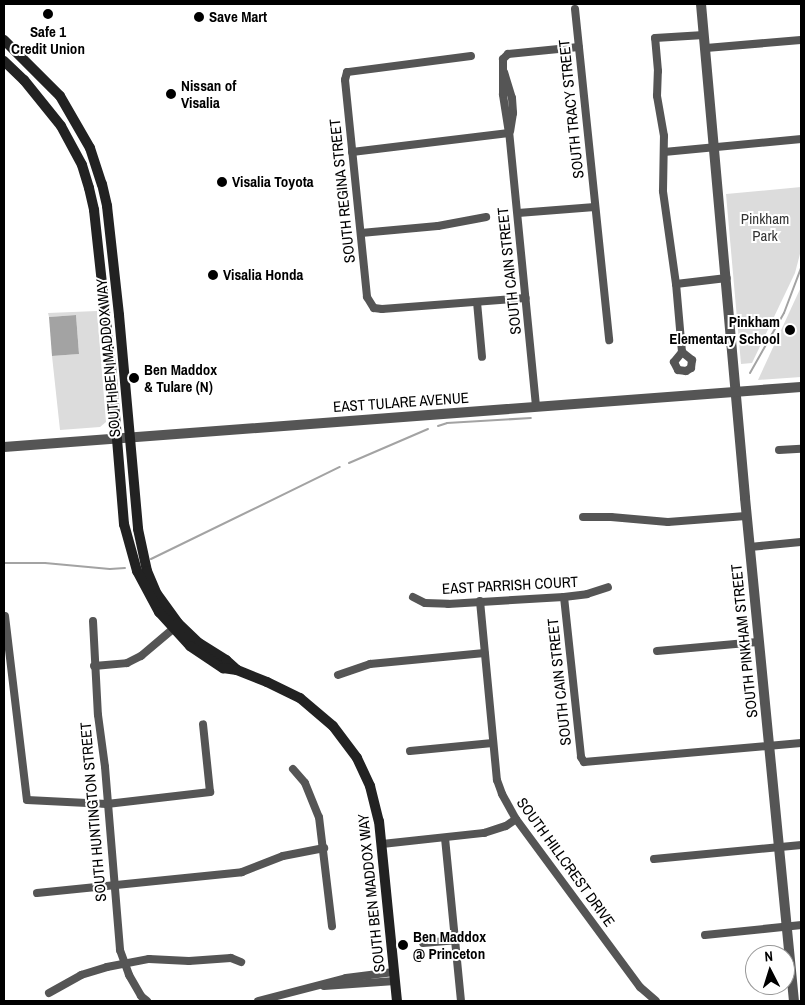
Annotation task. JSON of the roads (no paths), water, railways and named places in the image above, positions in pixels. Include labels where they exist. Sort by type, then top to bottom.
[{"type":"main road","name":"SOUTH BEN MADDOX WAY","points":[[4,40],[60,96],[90,148],[102,184],[112,242],[138,529],[149,578],[161,600],[181,626],[199,643],[226,660],[236,670]]},
{"type":"main road","name":"SOUTH BEN MADDOX WAY","points":[[4,61],[24,80],[50,110],[82,165],[94,210],[118,438],[124,519],[128,544],[145,588],[173,629],[210,661],[222,668],[236,670],[274,685],[300,698],[319,713],[340,735],[357,758],[369,782],[377,809],[397,1001]]},
{"type":"main road","points":[[82,165],[91,173],[104,236],[106,240],[112,242]]},
{"type":"street","name":"SOUTH PINKHAM STREET","points":[[701,4],[727,278],[746,516],[794,1001]]},
{"type":"street","name":"SOUTH TRACY STREET","points":[[575,9],[609,340]]},
{"type":"street","points":[[682,352],[676,284],[664,191],[663,124],[656,96],[658,71],[655,38],[704,35]]},
{"type":"street","points":[[706,48],[801,40]]},
{"type":"street","name":"SOUTH CAIN STREET","points":[[536,406],[510,133],[513,113],[512,98],[504,70],[504,56],[579,46]]},
{"type":"street","name":"SOUTH REGINA STREET","points":[[471,56],[346,72],[345,80],[367,297],[370,306],[382,309],[477,302]]},
{"type":"street","points":[[352,152],[510,133]]},
{"type":"street","points":[[664,152],[801,139]]},
{"type":"street","points":[[518,213],[595,206]]},
{"type":"street","points":[[361,233],[438,226],[486,217]]},
{"type":"street","points":[[676,284],[727,278]]},
{"type":"street","points":[[482,357],[477,302],[526,298]]},
{"type":"street","name":"EAST TULARE AVENUE","points":[[4,447],[801,387]]},
{"type":"street","points":[[779,450],[801,449]]},
{"type":"street","points":[[583,517],[612,517],[668,522],[746,516]]},
{"type":"street","points":[[750,547],[801,542]]},
{"type":"street","name":"EAST PARRISH COURT","points":[[413,597],[425,603],[480,602],[564,597],[587,594],[608,587]]},
{"type":"street","name":"SOUTH CAIN STREET","points":[[564,597],[581,757],[584,762],[769,746]]},
{"type":"street","name":"SOUTH HILLCREST DRIVE","points":[[480,602],[497,780],[502,794],[516,819],[640,987],[656,1001]]},
{"type":"street","points":[[5,616],[27,800],[107,804],[210,792],[203,724]]},
{"type":"street","name":"SOUTH HUNTINGTON STREET","points":[[93,621],[94,666],[114,885],[124,963],[144,999]]},
{"type":"street","points":[[94,666],[127,663],[142,656],[173,629]]},
{"type":"street","points":[[657,651],[758,642]]},
{"type":"street","points":[[338,675],[370,664],[484,653]]},
{"type":"street","points":[[410,751],[493,743]]},
{"type":"street","points":[[769,746],[801,743]]},
{"type":"street","points":[[293,769],[313,799],[319,817],[332,926]]},
{"type":"street","points":[[382,844],[484,834],[506,826],[516,819]]},
{"type":"street","points":[[445,838],[461,1001]]},
{"type":"street","points":[[654,859],[801,845]]},
{"type":"street","points":[[37,893],[242,872],[283,856],[324,848]]},
{"type":"street","points":[[705,935],[801,925]]},
{"type":"street","points":[[423,943],[454,940]]},
{"type":"street","points":[[49,993],[81,975],[124,963],[150,959],[190,961],[231,958],[241,962]]},
{"type":"street","points":[[258,1001],[281,998],[346,978],[395,977]]},
{"type":"waterway","points":[[750,373],[784,313],[801,268]]},
{"type":"waterway","points":[[438,426],[447,423],[531,418]]},
{"type":"waterway","points":[[349,463],[428,429]]},
{"type":"waterway","points":[[151,559],[340,467]]},
{"type":"waterway","points":[[4,563],[45,563],[110,569],[125,568]]},
{"type":"place","name":"Safe 1 Credit Union","points":[[48,14]]},
{"type":"place","name":"Save Mart","points":[[199,17]]},
{"type":"place","name":"Nissan of Visalia","points":[[171,94]]},
{"type":"place","name":"Visalia Toyota","points":[[222,182]]},
{"type":"place","name":"Visalia Honda","points":[[213,275]]},
{"type":"place","name":"Pinkham Elementary School","points":[[790,330]]},
{"type":"place","name":"Ben Maddox & Tulare (N)","points":[[134,378]]},
{"type":"place","name":"Ben Maddox @ Princeton","points":[[403,945]]},
{"type":"park label","name":"Pinkham Park","points":[[765,226]]}]
